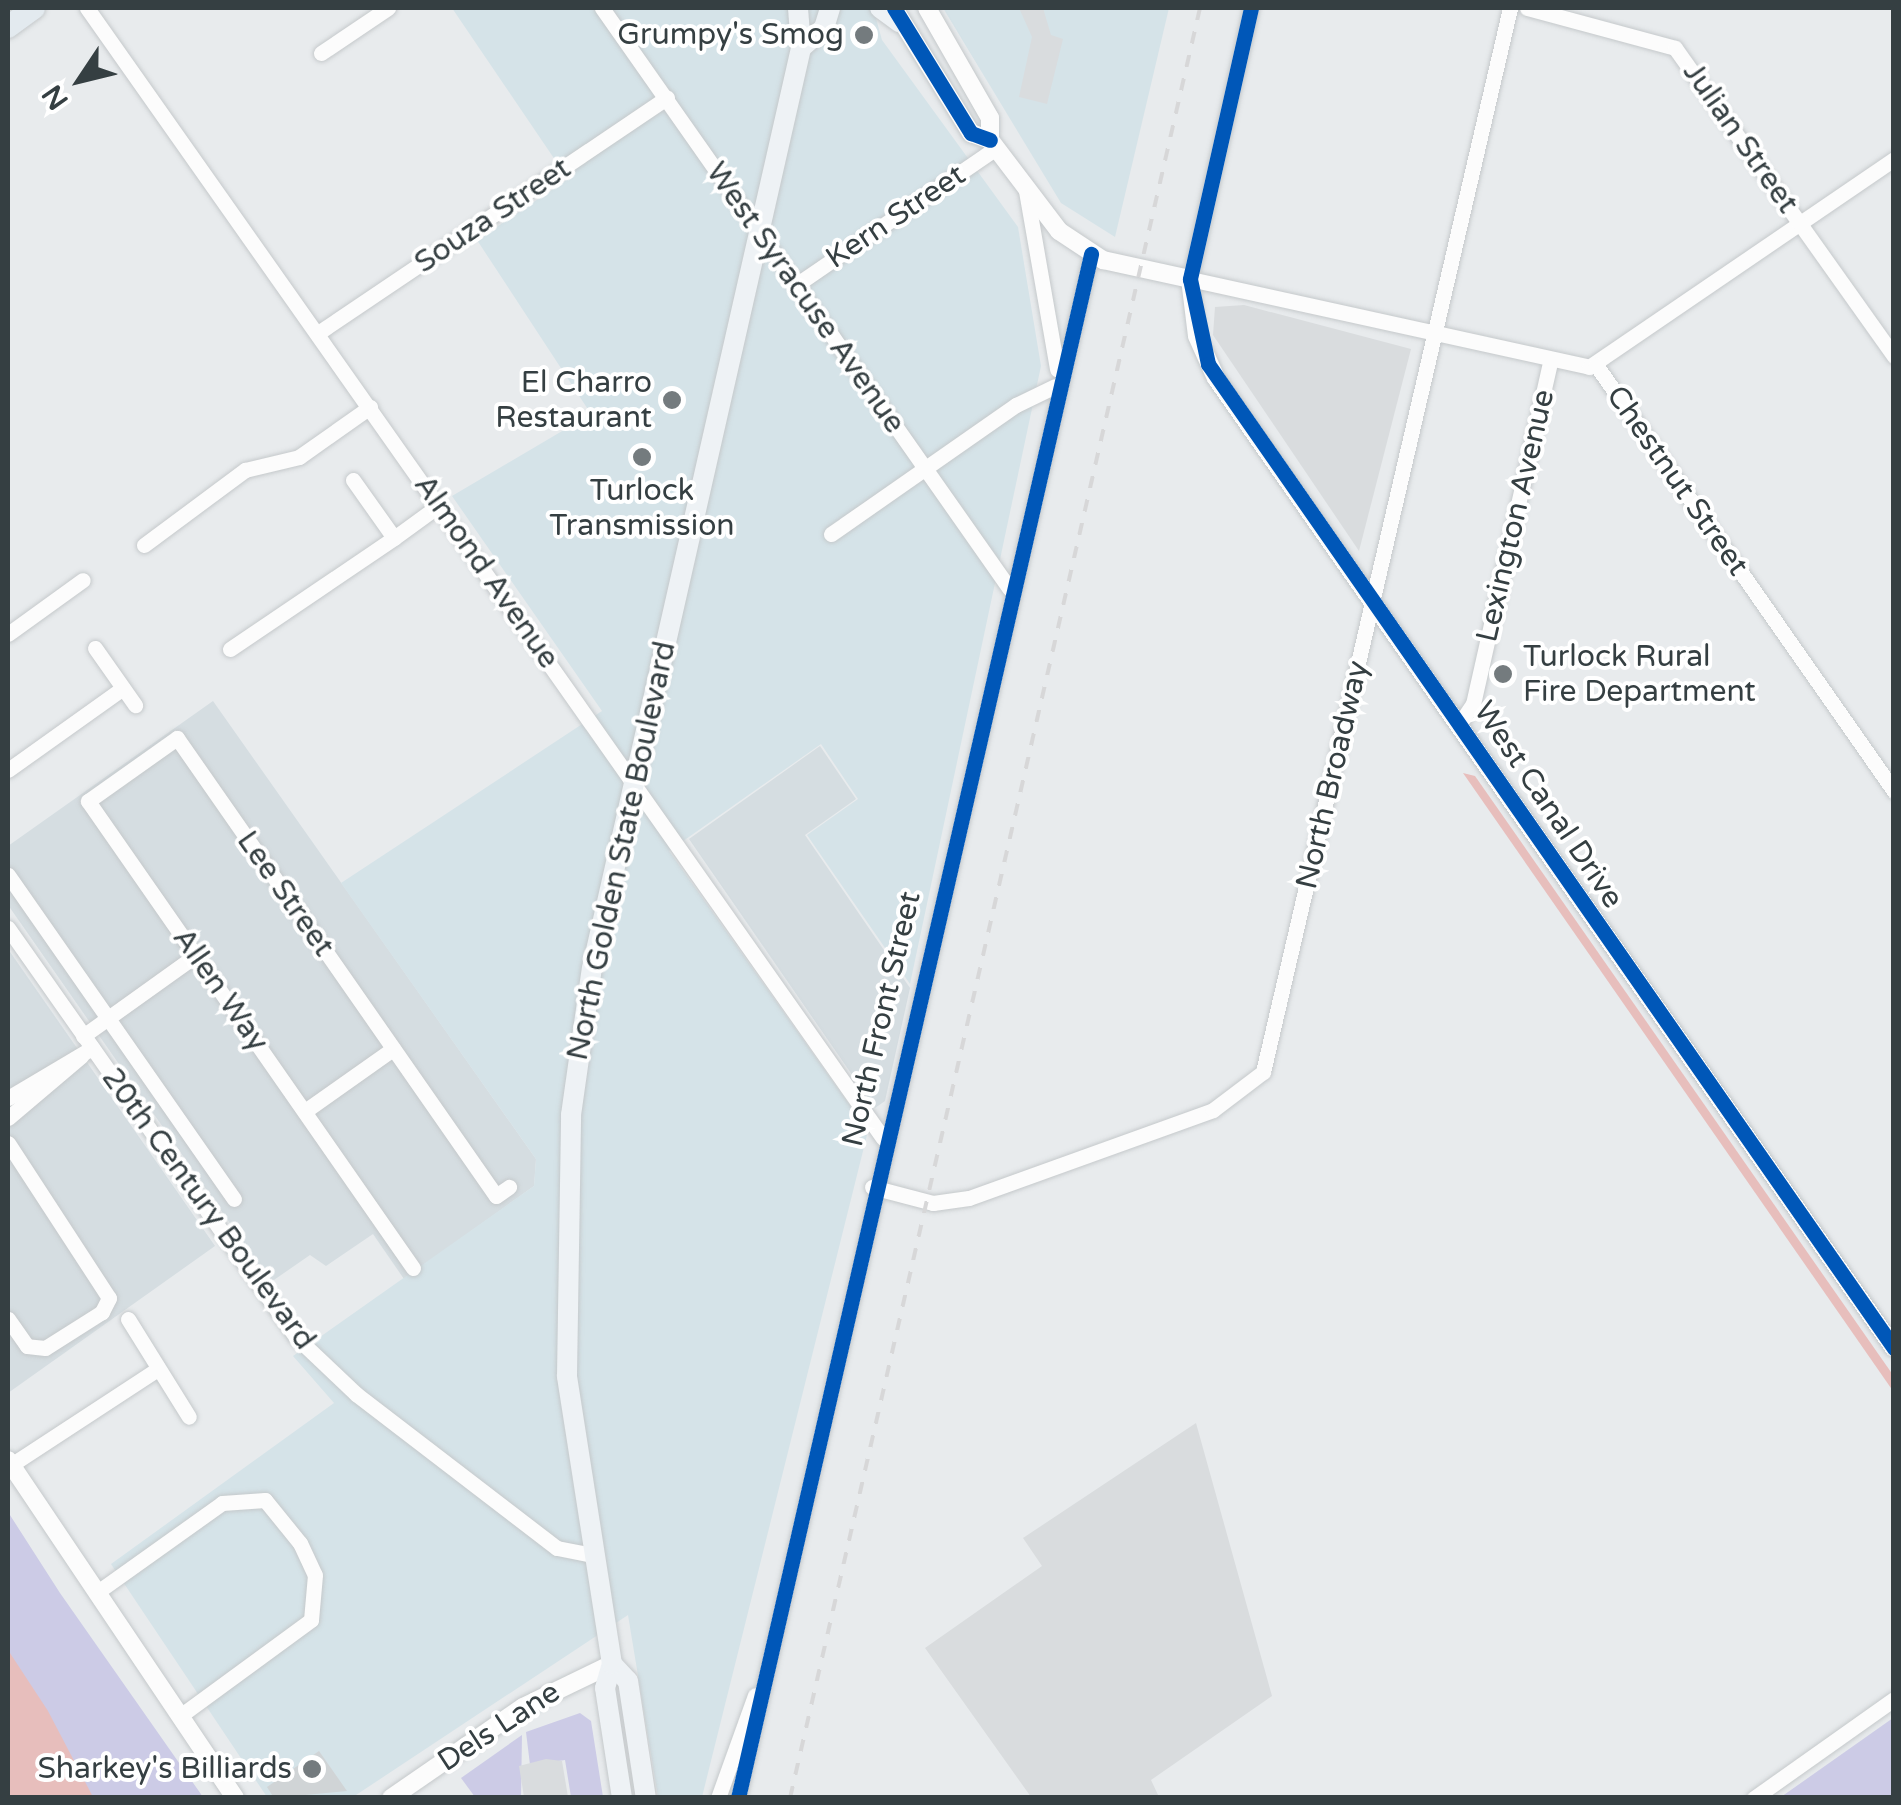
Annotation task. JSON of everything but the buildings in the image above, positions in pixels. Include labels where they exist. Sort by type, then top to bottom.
[{"type":"main road","points":[[8,26],[34,8]]},
{"type":"main road","name":"North Golden State Boulevard","points":[[798,8],[807,43]]},
{"type":"main road","name":"North Golden State Boulevard","points":[[622,1798],[605,1688],[612,1664],[590,1554],[567,1376],[565,1196],[580,1039],[634,781],[759,232],[807,43],[821,8]]},
{"type":"main road","points":[[807,43],[830,8]]},
{"type":"main road","points":[[880,8],[897,15]]},
{"type":"main road","name":"North Golden State Boulevard","points":[[612,1664],[628,1681],[646,1798]]},
{"type":"street","name":"Almond Avenue","points":[[87,8],[883,1138]]},
{"type":"street","points":[[321,53],[388,8]]},
{"type":"street","name":"West Syracuse Avenue","points":[[602,8],[1009,588]]},
{"type":"street","points":[[927,8],[990,118],[993,144]]},
{"type":"street","points":[[897,15],[971,133],[993,144],[1050,222],[1091,254],[1190,279],[1251,8]]},
{"type":"street","name":"North Broadway","points":[[872,1187],[932,1203],[969,1198],[1212,1110],[1254,1084],[1270,1054],[1432,332],[1510,8]]},
{"type":"street","name":"Julian Street","points":[[1527,8],[1676,48],[1894,356]]},
{"type":"street","name":"Souza Street","points":[[318,333],[667,98]]},
{"type":"street","name":"Kern Street","points":[[796,285],[993,144]]},
{"type":"street","points":[[1596,365],[1894,159]]},
{"type":"street","points":[[832,534],[1057,380],[1026,191]]},
{"type":"street","name":"North Front Street","points":[[738,1798],[755,1695],[1057,380],[1091,254]]},
{"type":"street","name":"Chestnut Street","points":[[1190,279],[1432,332],[1550,363],[1596,365],[1894,791]]},
{"type":"street","name":"West Canal Drive","points":[[1190,279],[1197,336],[1212,372],[1894,1348]]},
{"type":"street","name":"Lexington Avenue","points":[[1460,723],[1473,704],[1550,363]]},
{"type":"street","points":[[144,545],[245,470],[299,456],[370,407]]},
{"type":"street","points":[[353,480],[394,538]]},
{"type":"street","points":[[230,648],[438,506]]},
{"type":"street","points":[[8,634],[83,580]]},
{"type":"street","points":[[95,648],[135,705]]},
{"type":"street","points":[[8,770],[123,688]]},
{"type":"street","name":"Allen Way","points":[[176,738],[88,801],[413,1268]]},
{"type":"street","name":"Lee Street","points":[[176,738],[496,1196],[509,1187]]},
{"type":"street","points":[[8,876],[234,1199]]},
{"type":"street","name":"20th Century Boulevard","points":[[8,928],[85,1047],[308,1350],[557,1548],[590,1554]]},
{"type":"street","points":[[8,1118],[85,1047],[108,1018],[196,956]]},
{"type":"street","points":[[8,1098],[85,1047]]},
{"type":"street","points":[[304,1111],[394,1049]]},
{"type":"street","points":[[8,1143],[109,1298],[102,1312],[45,1348],[27,1346],[8,1319]]},
{"type":"street","points":[[128,1320],[189,1417]]},
{"type":"street","points":[[156,1370],[9,1462],[236,1798]]},
{"type":"street","points":[[96,1593],[238,1499],[265,1500],[300,1543],[315,1574],[311,1620],[180,1716]]},
{"type":"street","name":"Dels Lane","points":[[391,1798],[522,1707],[612,1664]]},
{"type":"street","name":"North Front Street","points":[[718,1798],[755,1695]]},
{"type":"street","points":[[1754,1798],[1894,1699]]},
{"type":"shaded area","points":[[452,8],[873,8],[882,40],[1018,227],[1041,366],[910,984],[807,835],[858,799],[821,744],[669,851],[868,1131],[702,1797],[658,1797],[628,1615],[353,1797],[267,1797],[111,1564],[334,1403],[293,1356],[534,1186],[536,1159],[341,883],[602,711],[452,496],[591,414],[477,240],[568,179]]},
{"type":"shaded area","points":[[943,8],[1169,8],[1115,237],[1061,203]]},
{"type":"shaded area","points":[[1019,8],[1043,8],[1051,35],[1063,39],[1047,104],[1019,97],[1032,37]]},
{"type":"shaded area","points":[[1244,305],[1411,349],[1359,551],[1213,335],[1215,307]]},
{"type":"shaded area","points":[[213,701],[536,1159],[534,1186],[404,1279],[373,1234],[326,1266],[310,1255],[271,1282],[8,905],[8,846]]},
{"type":"shaded area","points":[[820,746],[856,799],[805,835],[910,988],[885,1101],[875,1108],[689,839]]},
{"type":"shaded area","points":[[1463,773],[1475,776],[1893,1375],[1893,1391]]},
{"type":"shaded area","points":[[8,949],[215,1246],[8,1393]]},
{"type":"shaded area","points":[[1196,1423],[1272,1696],[1151,1780],[1159,1797],[1031,1797],[925,1648],[1042,1566],[1023,1538]]},
{"type":"shaded area","points":[[8,1512],[60,1593],[203,1797],[8,1797]]},
{"type":"shaded area","points":[[8,1650],[48,1711],[93,1797],[8,1797]]},
{"type":"shaded area","points":[[580,1713],[591,1721],[603,1797],[571,1797],[565,1760],[530,1765],[526,1732]]},
{"type":"shaded area","points":[[1893,1718],[1893,1797],[1781,1797]]},
{"type":"shaded area","points":[[522,1735],[521,1797],[475,1797],[461,1778]]},
{"type":"shaded area","points":[[546,1759],[562,1761],[568,1797],[524,1797],[519,1766]]},
{"type":"railway","points":[[790,1798],[1200,8]]},
{"type":"cycle path","points":[[894,8],[971,133],[990,140]]},
{"type":"cycle path","points":[[1251,8],[1190,279],[1208,364],[1894,1348]]},
{"type":"cycle path","points":[[738,1798],[1091,254]]},
{"type":"place","name":"Grumpy's Smog","points":[[864,35]]},
{"type":"place","name":"El Charro Restaurant","points":[[672,400]]},
{"type":"place","name":"Turlock Transmission","points":[[642,457]]},
{"type":"place","name":"Turlock Rural Fire Department","points":[[1503,674]]},
{"type":"place","name":"Sharkey's Billiards","points":[[312,1769]]}]
